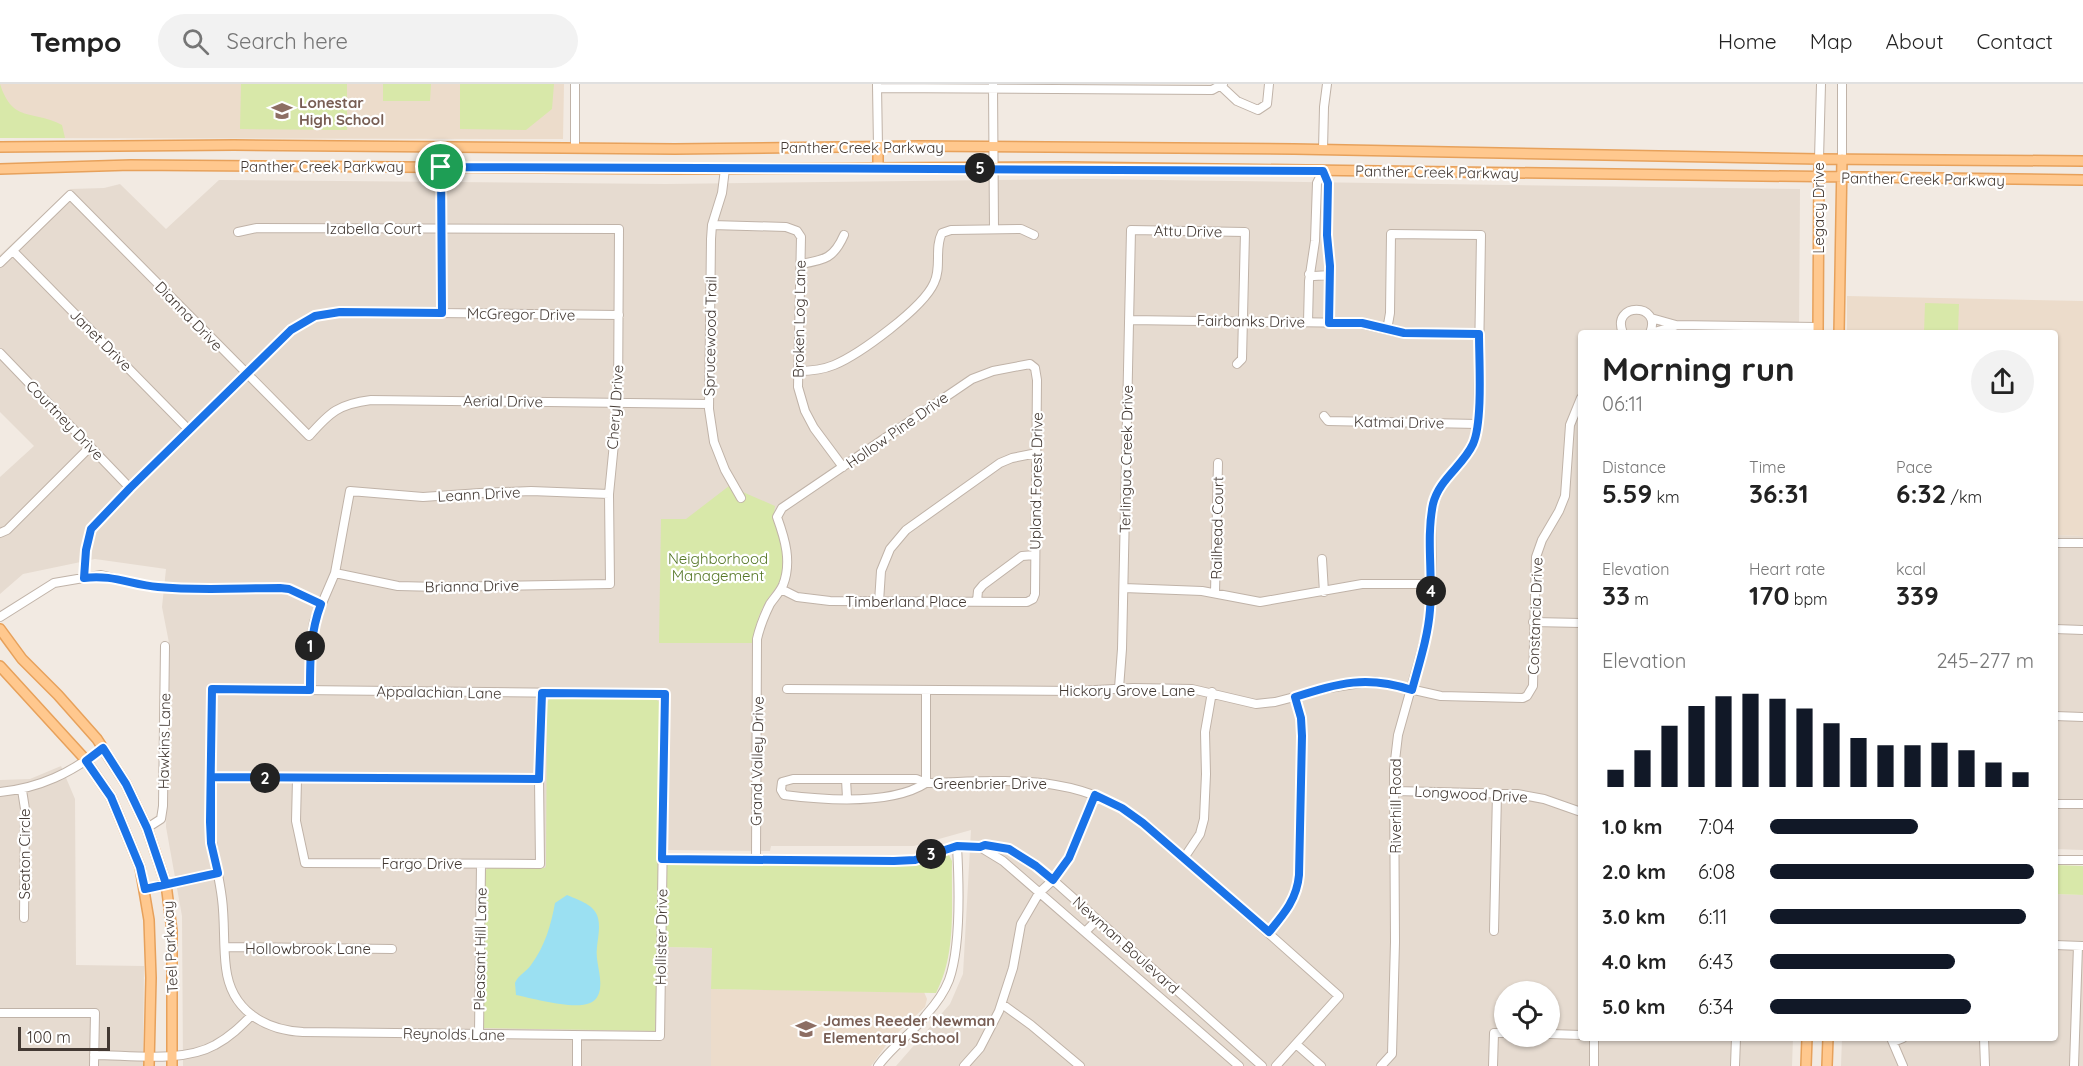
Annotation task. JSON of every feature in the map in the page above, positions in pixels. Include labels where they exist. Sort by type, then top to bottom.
[{"type":"main road","name":"Panther Creek Parkway","points":[[0,147],[234,145],[575,148],[993,147],[1819,159],[2083,160]]},
{"type":"main road","points":[[233,165],[234,145]]},
{"type":"main road","points":[[73,146],[74,166]]},
{"type":"main road","points":[[878,147],[878,168]]},
{"type":"main road","points":[[725,148],[725,169]]},
{"type":"main road","points":[[1323,150],[1323,171]]},
{"type":"main road","points":[[1638,155],[1638,175]]},
{"type":"main road","name":"Legacy Drive","points":[[1818,330],[1819,159]]},
{"type":"main road","name":"Legacy Drive","points":[[1839,330],[1842,159]]},
{"type":"main road","points":[[1976,160],[1976,180]]},
{"type":"main road","name":"Panther Creek Parkway","points":[[0,169],[233,165],[725,169],[993,168],[2083,180]]},
{"type":"main road","points":[[1818,330],[1839,330]]},
{"type":"main road","name":"Teel Parkway","points":[[0,629],[22,659],[58,695],[103,748],[126,784],[147,828],[166,884],[172,931],[172,1066]]},
{"type":"main road","name":"Teel Parkway","points":[[0,666],[86,761],[111,797],[140,867],[149,920],[151,978],[149,1066]]},
{"type":"main road","points":[[1806,1041],[1806,1066]]},
{"type":"main road","points":[[1827,1041],[1827,1066]]},
{"type":"street","points":[[575,84],[575,148]]},
{"type":"street","points":[[878,147],[878,86],[1077,86],[1212,90],[1222,85],[1237,101],[1258,110],[1267,104],[1269,84]]},
{"type":"street","points":[[1323,150],[1327,84]]},
{"type":"street","name":"Legacy Drive","points":[[1819,159],[1821,84]]},
{"type":"street","name":"Legacy Drive","points":[[1842,84],[1842,159]]},
{"type":"street","points":[[993,86],[994,229]]},
{"type":"street","points":[[441,147],[442,313]]},
{"type":"street","name":"Sprucewood Trail","points":[[725,169],[722,193],[712,225],[709,404],[714,442],[725,470],[741,498]]},
{"type":"street","points":[[1308,322],[1309,274],[1316,241],[1317,183],[1323,171]]},
{"type":"street","points":[[1323,171],[1328,183],[1329,323]]},
{"type":"street","name":"Dianna Drive","points":[[13,251],[70,195],[309,436]]},
{"type":"street","name":"Broken Log Lane","points":[[712,225],[786,227],[797,231],[801,237],[798,387],[814,428],[843,467]]},
{"type":"street","name":"Izabella Court","points":[[238,232],[257,228],[619,229]]},
{"type":"street","name":"Cheryl Drive","points":[[610,584],[609,494],[618,403],[619,229]]},
{"type":"street","points":[[798,372],[818,371],[837,364],[867,345],[918,305],[927,296],[938,275],[939,239],[942,233],[951,230],[994,229],[1021,230],[1034,235]]},
{"type":"street","name":"Attu Drive","points":[[1131,230],[1245,232],[1243,321]]},
{"type":"street","name":"Terlingua Creek Drive","points":[[1119,688],[1124,588],[1131,230]]},
{"type":"street","name":"Riverhill Road","points":[[1381,1066],[1392,1054],[1396,747],[1428,628],[1432,584],[1431,521],[1434,501],[1443,482],[1467,455],[1474,441],[1478,424],[1481,235],[1391,234],[1390,313],[1387,330]]},
{"type":"street","points":[[801,264],[821,260],[838,250],[844,235]]},
{"type":"street","points":[[0,263],[13,251]]},
{"type":"street","name":"Janet Drive","points":[[13,251],[189,430]]},
{"type":"street","points":[[1309,274],[1330,275]]},
{"type":"street","points":[[1621,330],[1624,315],[1634,309],[1644,311],[1651,318],[1676,325],[1818,330]]},
{"type":"street","name":"McGregor Drive","points":[[84,578],[86,550],[91,529],[291,330],[315,316],[340,312],[619,315]]},
{"type":"street","points":[[1651,318],[1651,330]]},
{"type":"street","name":"Fairbanks Drive","points":[[1129,320],[1362,323],[1404,333],[1479,334]]},
{"type":"street","points":[[1237,364],[1242,359],[1243,321]]},
{"type":"street","points":[[1660,330],[1676,325]]},
{"type":"street","name":"Courtney Drive","points":[[0,353],[130,488]]},
{"type":"street","name":"Upland Forest Drive","points":[[1030,364],[1035,368],[1037,380],[1035,594],[1033,599]]},
{"type":"street","name":"Hollow Pine Drive","points":[[777,517],[782,508],[972,379],[993,371],[1030,364]]},
{"type":"street","name":"Aerial Drive","points":[[309,436],[338,408],[355,402],[371,400],[709,404]]},
{"type":"street","name":"Constancia Drive","points":[[1530,693],[1533,686],[1534,567],[1542,540],[1562,503],[1568,474],[1570,425],[1578,405]]},
{"type":"street","name":"Katmai Drive","points":[[1324,416],[1328,421],[1478,424]]},
{"type":"street","points":[[0,533],[7,530],[90,447]]},
{"type":"street","points":[[879,602],[881,571],[890,549],[906,530],[1000,463],[1037,453]]},
{"type":"street","name":"Railhead Court","points":[[1215,593],[1218,463]]},
{"type":"street","name":"Leann Drive","points":[[336,573],[350,491],[423,497],[521,492],[609,494]]},
{"type":"street","name":"Grand Valley Drive","points":[[756,859],[761,663],[757,639],[761,622],[781,589],[788,562],[785,539],[777,517]]},
{"type":"street","points":[[2058,543],[2083,543]]},
{"type":"street","points":[[977,601],[978,591],[983,585],[1022,556],[1035,555]]},
{"type":"street","points":[[1322,560],[1324,592]]},
{"type":"street","points":[[310,690],[310,646],[314,622],[336,573]]},
{"type":"street","name":"Brianna Drive","points":[[336,573],[389,584],[429,587],[610,584]]},
{"type":"street","points":[[0,617],[54,583],[101,575],[166,588],[289,589],[321,604]]},
{"type":"street","points":[[1124,588],[1186,590],[1260,602],[1362,584],[1432,584]]},
{"type":"street","name":"Timberland Place","points":[[781,589],[797,597],[830,601],[1027,602],[1033,599]]},
{"type":"street","points":[[1533,622],[1578,623]]},
{"type":"street","points":[[2058,630],[2083,630]]},
{"type":"street","name":"Hawkins Lane","points":[[147,828],[161,819],[164,806],[165,646]]},
{"type":"street","name":"Hickory Grove Lane","points":[[787,689],[1085,691],[1119,688],[1192,689],[1256,704],[1275,702],[1367,681],[1383,682],[1446,697],[1523,698],[1530,693]]},
{"type":"street","name":"Appalachian Lane","points":[[211,777],[212,689],[665,694]]},
{"type":"street","points":[[926,690],[926,783]]},
{"type":"street","points":[[1184,858],[1198,839],[1204,819],[1205,726],[1212,692]]},
{"type":"street","points":[[94,1055],[172,1056],[193,1053],[213,1046],[239,1028],[252,1015],[234,995],[226,968],[223,904],[211,843],[211,777],[539,779],[542,693]]},
{"type":"street","name":"Hollister Drive","points":[[660,1036],[665,694]]},
{"type":"street","points":[[1269,932],[1290,906],[1296,892],[1299,875],[1302,736],[1301,718],[1295,697]]},
{"type":"street","points":[[2058,716],[2083,717]]},
{"type":"street","points":[[0,792],[22,790],[39,785],[67,773],[103,748]]},
{"type":"street","name":"Fargo Drive","points":[[297,778],[296,821],[305,863],[481,864],[540,864],[539,779]]},
{"type":"street","name":"Greenbrier Drive","points":[[926,783],[912,792],[891,797],[816,799],[784,795],[781,790],[782,782],[793,779],[916,779],[926,783],[1037,782],[1068,786],[1095,795],[1136,817],[1340,996],[1296,1044]]},
{"type":"street","points":[[846,779],[847,798]]},
{"type":"street","name":"Seaton Circle","points":[[22,790],[25,809],[24,918]]},
{"type":"street","name":"Longwood Drive","points":[[1395,790],[1535,796],[1578,811]]},
{"type":"street","points":[[1494,931],[1497,793]]},
{"type":"street","points":[[964,1066],[980,1048],[1002,1004],[1013,968],[1021,924],[1039,892],[1053,880],[1069,858],[1095,795]]},
{"type":"street","points":[[2058,804],[2083,804]]},
{"type":"street","name":"Newman Boulevard","points":[[662,859],[904,861],[915,860],[957,846],[980,847],[985,845],[1009,849],[1053,880],[1262,1066]]},
{"type":"street","points":[[879,1066],[892,1049],[926,1017],[948,981],[957,937],[957,846]]},
{"type":"street","name":"Newman Boulevard","points":[[980,847],[1003,861],[1239,1066]]},
{"type":"street","points":[[2058,860],[2083,860]]},
{"type":"street","points":[[1018,874],[1026,870],[1030,863]]},
{"type":"street","name":"Pleasant Hill Lane","points":[[479,1034],[481,864]]},
{"type":"street","points":[[145,889],[218,873]]},
{"type":"street","points":[[1085,932],[1097,920]]},
{"type":"street","points":[[2058,945],[2080,946],[2074,1066]]},
{"type":"street","name":"Hollowbrook Lane","points":[[225,947],[392,949]]},
{"type":"street","points":[[1002,1004],[1080,1066]]},
{"type":"street","points":[[0,1013],[95,1013],[93,1066]]},
{"type":"street","name":"Reynolds Lane","points":[[252,1015],[271,1027],[287,1031],[660,1036]]},
{"type":"street","points":[[1493,1066],[1494,1033]]},
{"type":"street","points":[[1560,1034],[1578,1035]]},
{"type":"street","points":[[577,1036],[577,1066]]},
{"type":"street","points":[[1594,1041],[1594,1066]]},
{"type":"street","points":[[1735,1066],[1736,1041]]},
{"type":"street","points":[[1892,1041],[1903,1066]]},
{"type":"street","points":[[1984,1041],[1985,1066]]},
{"type":"street","points":[[1276,1066],[1296,1044],[1320,1066]]},
{"type":"shaded area","name":"Lonestar High School","points":[[0,84],[564,84],[563,139],[0,138]]},
{"type":"shaded area","points":[[1085,179],[1800,189],[1799,330],[1578,330],[1578,1041],[1793,1041],[1792,1066],[896,1066],[950,1004],[963,974],[971,830],[914,846],[771,846],[770,851],[667,850],[665,947],[712,948],[711,1066],[183,1066],[182,916],[166,827],[170,648],[162,607],[166,569],[95,559],[23,574],[0,594],[0,477],[34,446],[0,412],[0,255],[70,189],[104,188],[120,184],[166,229],[219,180],[666,184]]},
{"type":"shaded area","points":[[1847,296],[2083,301],[2083,536],[2058,535],[2058,330],[1847,330]]},
{"type":"shaded area","points":[[2058,535],[2083,536],[2083,850],[2058,849]]},
{"type":"shaded area","points":[[61,766],[75,799],[76,965],[144,966],[143,1066],[0,1066],[0,780],[30,779]]},
{"type":"shaded area","points":[[2058,894],[2083,895],[2083,1066],[1841,1066],[1842,1041],[2058,1041]]},
{"type":"shaded area","name":"James Reeder Newman Elementary School","points":[[711,989],[924,992],[927,999],[925,1007],[890,1040],[871,1066],[711,1066]]},
{"type":"green space","points":[[0,84],[5,97],[17,110],[62,125],[65,138],[0,138]]},
{"type":"green space","points":[[241,84],[347,84],[347,130],[240,129]]},
{"type":"green space","points":[[383,84],[431,84],[430,101],[383,101]]},
{"type":"green space","points":[[460,84],[554,84],[552,109],[526,130],[460,129]]},
{"type":"green space","points":[[1925,303],[1959,304],[1958,330],[1924,330]]},
{"type":"green space","name":"Neighborhood Management","points":[[729,486],[775,506],[775,521],[784,562],[780,581],[761,611],[752,643],[659,643],[661,519],[686,519]]},
{"type":"green space","points":[[551,698],[655,699],[661,703],[655,1031],[483,1028],[484,876],[488,868],[545,868],[546,866],[547,702]]},
{"type":"green space","points":[[949,855],[952,861],[950,945],[943,978],[936,993],[711,989],[712,948],[665,947],[667,864],[895,865],[913,864]]},
{"type":"green space","points":[[2058,865],[2083,866],[2083,895],[2058,894]]},
{"type":"water","points":[[567,895],[588,905],[595,911],[598,919],[597,952],[600,989],[598,996],[590,1003],[574,1005],[516,995],[515,983],[531,965],[544,943],[555,903]]},
{"type":"place","name":"Lonestar High School","points":[[282,111]]},
{"type":"place","name":"James Reeder Newman Elementary School","points":[[806,1029]]},
{"type":"route","points":[[441,167],[442,313],[340,312],[315,316],[291,330],[91,529],[86,550],[84,578],[101,575],[166,588],[280,588],[289,589],[321,604],[314,622],[310,646],[310,690],[212,689],[210,822],[211,843],[218,873],[172,883],[166,884],[147,828],[126,784],[103,748],[86,761],[111,797],[140,867],[145,889],[218,873],[211,843],[211,777],[539,779],[542,693],[665,694],[662,859],[894,861],[915,860],[957,846],[980,847],[985,845],[1009,849],[1053,880],[1069,858],[1095,795],[1129,812],[1143,823],[1269,932],[1290,906],[1296,892],[1299,875],[1302,736],[1301,718],[1295,697],[1367,681],[1395,684],[1412,690],[1428,628],[1432,584],[1431,521],[1434,501],[1443,482],[1467,455],[1474,441],[1478,420],[1479,334],[1404,333],[1362,323],[1329,323],[1328,183],[1323,171],[1066,167],[676,169],[441,167]]}]
